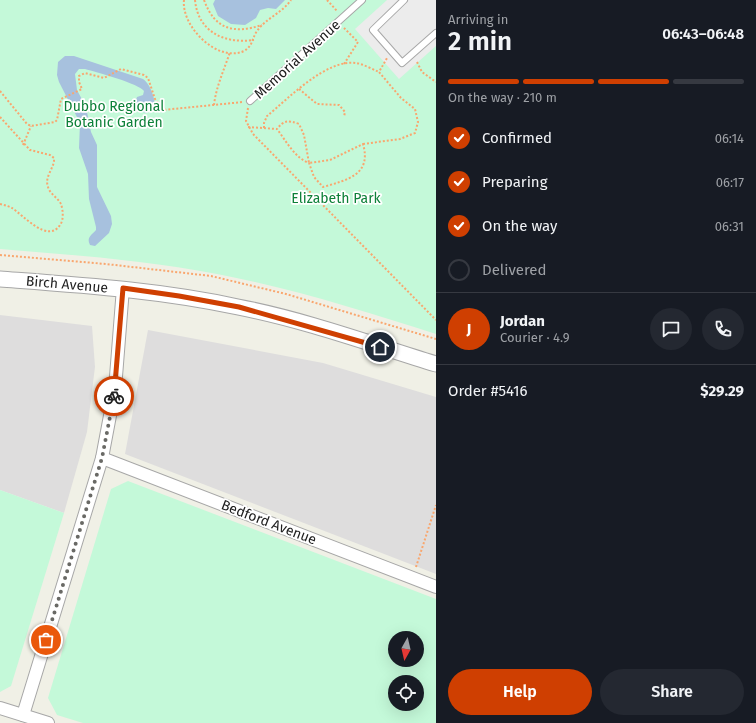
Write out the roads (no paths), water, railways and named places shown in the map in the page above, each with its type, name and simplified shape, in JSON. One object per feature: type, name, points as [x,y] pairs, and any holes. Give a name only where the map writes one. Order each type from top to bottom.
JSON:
[{"type":"street","name":"Birch Avenue","points":[[0,279],[123,288],[239,307],[309,325],[436,364]]},
{"type":"street","points":[[23,715],[102,458],[115,389],[123,288]]},
{"type":"street","name":"Bedford Avenue","points":[[102,458],[436,587]]},
{"type":"street","points":[[0,708],[48,723]]},
{"type":"lane","name":"Memorial Avenue","points":[[250,101],[362,0]]},
{"type":"lane","points":[[404,0],[373,30],[402,63],[436,33]]},
{"type":"water","points":[[215,0],[285,0],[276,9],[268,8],[260,10],[256,18],[245,25],[231,24],[218,16],[213,4]]},
{"type":"water","points":[[65,56],[74,56],[143,79],[148,84],[155,102],[154,109],[146,113],[137,110],[135,103],[137,97],[143,95],[144,91],[141,88],[117,78],[85,69],[79,69],[75,74],[77,90],[86,107],[91,132],[97,145],[97,187],[111,216],[112,224],[109,233],[95,246],[90,245],[89,242],[89,238],[96,230],[96,227],[89,199],[88,174],[79,148],[80,123],[59,82],[57,75],[58,62]]},
{"type":"park label","name":"Dubbo Regional Botanic Garden","points":[[114,114]]},
{"type":"park label","name":"Elizabeth Park","points":[[336,198]]}]
